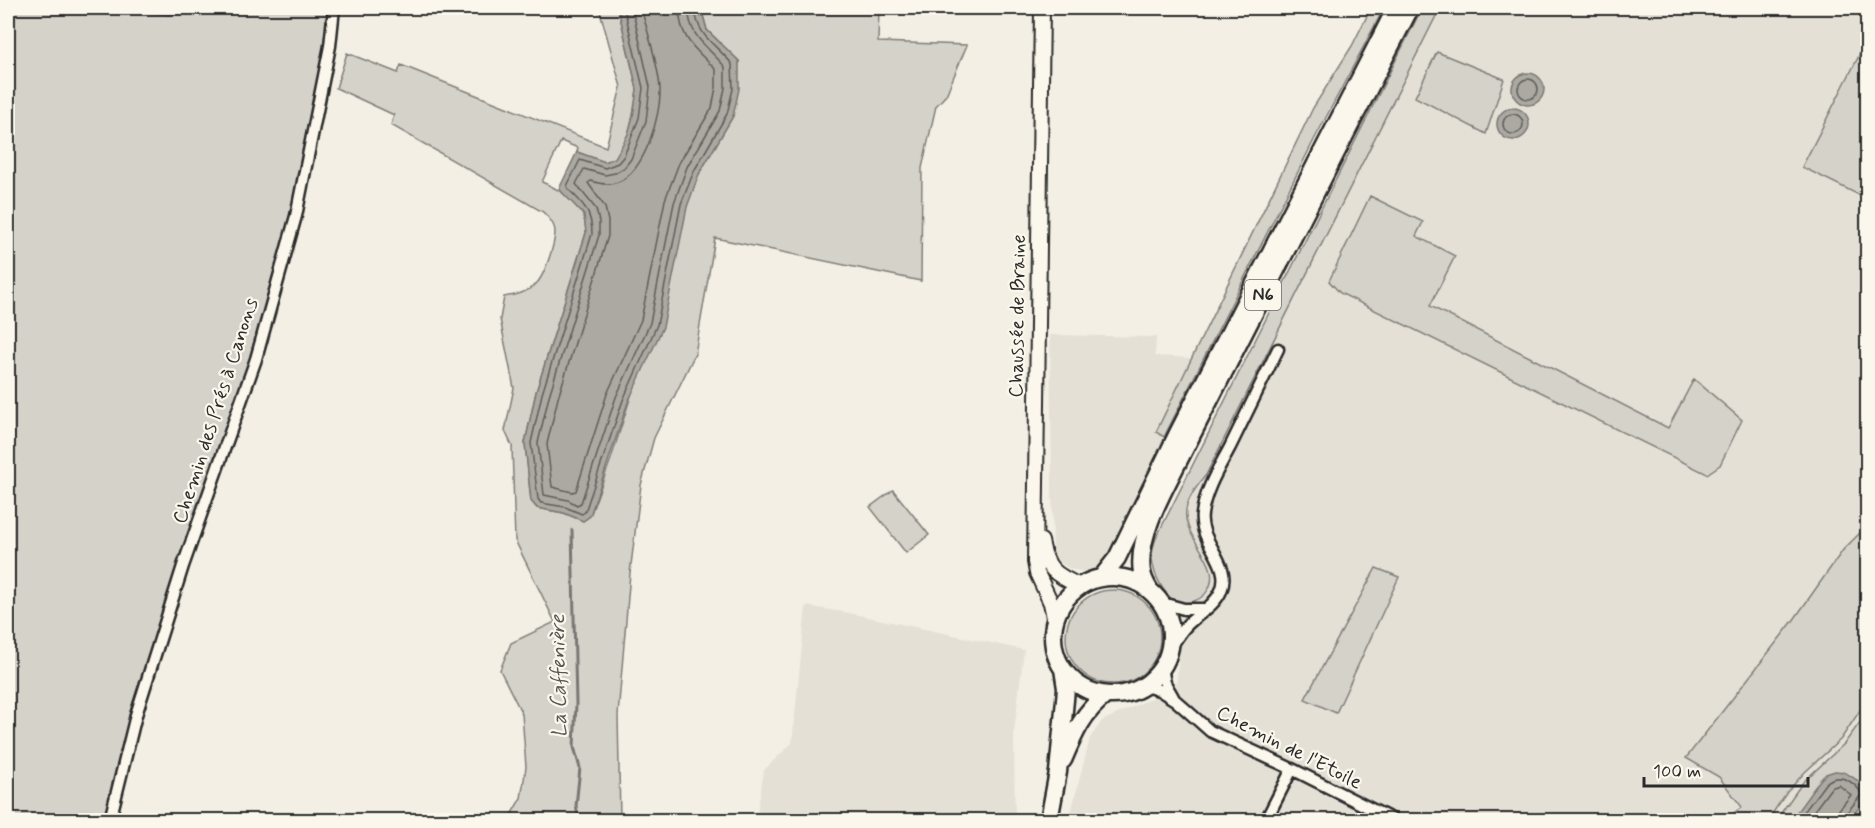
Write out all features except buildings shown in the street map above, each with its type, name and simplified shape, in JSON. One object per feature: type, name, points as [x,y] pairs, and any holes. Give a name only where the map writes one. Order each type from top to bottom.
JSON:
[{"type":"main road","name":"N6","points":[[1102,577],[1117,558],[1178,433],[1396,8]]},
{"type":"main road","name":"N6","points":[[1149,589],[1142,571],[1143,548],[1152,517],[1410,8]]},
{"type":"main road","points":[[1102,577],[1122,577],[1149,589],[1162,603],[1170,625],[1170,648],[1162,668],[1144,686],[1126,693],[1106,695],[1086,689],[1063,669],[1053,644],[1055,622],[1064,600],[1080,586],[1102,577]]},
{"type":"main road","points":[[1049,820],[1058,772],[1066,688],[1063,669]]},
{"type":"main road","points":[[1058,772],[1080,721],[1106,695]]},
{"type":"street","name":"Chemin des Prés à Canons","points":[[110,820],[136,715],[183,566],[256,359],[293,227],[330,46],[334,8]]},
{"type":"street","name":"Chaussée de Braine","points":[[1042,8],[1035,562],[1037,573],[1051,603],[1055,622]]},
{"type":"street","name":"Chaussée de Braine","points":[[1050,8],[1041,540],[1048,567],[1080,586]]},
{"type":"street","points":[[1170,648],[1188,624],[1219,595],[1224,581],[1222,569],[1205,538],[1202,515],[1206,499],[1278,348]]},
{"type":"street","points":[[1162,603],[1184,609],[1206,609]]},
{"type":"street","name":"Chemin de l'Etoile","points":[[1162,668],[1165,682],[1175,700]]},
{"type":"street","name":"Chemin de l'Etoile","points":[[1144,686],[1159,690],[1175,700],[1210,731],[1393,820]]},
{"type":"street","points":[[1266,820],[1292,769]]},
{"type":"shaded area","points":[[8,8],[122,8],[169,15],[200,8],[334,8],[292,215],[249,365],[105,820],[8,820]]},
{"type":"shaded area","points":[[599,8],[618,8],[637,89],[635,107],[628,134],[615,158],[605,162],[577,152],[578,148],[561,141],[542,182],[559,190],[573,201],[582,215],[586,233],[536,392],[525,443],[531,501],[537,508],[564,513],[583,521],[590,516],[611,459],[676,253],[686,207],[699,174],[733,116],[739,61],[707,30],[701,8],[879,8],[878,42],[967,45],[946,95],[936,106],[922,168],[921,281],[715,238],[695,354],[654,438],[641,485],[630,573],[618,715],[620,820],[508,820],[521,798],[526,767],[522,714],[500,670],[511,643],[555,622],[515,540],[512,446],[505,431],[514,388],[500,319],[504,297],[524,292],[538,281],[551,252],[555,229],[543,212],[391,125],[394,115],[336,88],[347,53],[398,73],[401,65],[606,147],[621,87]]},
{"type":"shaded area","points":[[1371,8],[1384,8],[1314,140],[1164,437],[1156,432],[1313,108],[1352,46]]},
{"type":"shaded area","points":[[1422,8],[1440,8],[1206,475],[1189,500],[1186,521],[1207,560],[1211,570],[1211,580],[1208,590],[1201,598],[1189,603],[1178,602],[1166,593],[1155,572],[1152,555],[1157,536]]},
{"type":"shaded area","points":[[1440,8],[1867,8],[1867,820],[1069,820],[1090,738],[1102,721],[1176,687],[1180,644],[1169,596],[1181,603],[1213,578],[1211,567],[1190,535],[1186,510],[1194,490],[1206,475]]},
{"type":"shaded area","points":[[1867,40],[1867,177],[1859,195],[1802,167]]},
{"type":"shaded area","points":[[1437,52],[1504,79],[1486,134],[1415,97]]},
{"type":"shaded area","points":[[1370,196],[1423,222],[1416,236],[1455,256],[1430,306],[1668,428],[1694,379],[1742,420],[1720,465],[1707,474],[1340,293],[1329,281]]},
{"type":"shaded area","points":[[1050,335],[1156,337],[1155,356],[1191,358],[1156,432],[1164,437],[1106,562],[1089,573],[1070,569],[1053,558]]},
{"type":"shaded area","points":[[893,490],[929,535],[906,553],[870,507]]},
{"type":"shaded area","points":[[1867,526],[1867,700],[1841,739],[1805,772],[1787,792],[1768,820],[1724,820],[1742,807],[1719,777],[1686,758],[1793,621],[1843,550]]},
{"type":"shaded area","points":[[1376,568],[1399,577],[1336,713],[1305,699]]},
{"type":"shaded area","points":[[1113,590],[1131,593],[1146,604],[1157,619],[1160,637],[1157,655],[1146,670],[1131,681],[1113,684],[1095,681],[1080,670],[1069,655],[1066,637],[1069,619],[1080,604],[1095,593]]},
{"type":"shaded area","points":[[806,606],[1024,650],[1014,732],[1015,820],[756,820],[764,770],[792,743]]},
{"type":"shaded area","points":[[1867,713],[1867,818],[1865,820],[1776,820],[1803,782],[1844,744]]},
{"type":"water","points":[[618,8],[701,8],[707,30],[739,61],[739,89],[733,116],[699,174],[687,207],[663,327],[628,402],[590,516],[583,521],[564,513],[537,508],[531,501],[525,443],[536,392],[586,233],[584,215],[559,189],[577,152],[605,162],[615,158],[628,134],[633,116],[637,89]]},
{"type":"water","points":[[1528,73],[1539,78],[1544,89],[1539,100],[1528,105],[1517,100],[1512,89],[1517,78]]},
{"type":"water","points":[[1513,108],[1525,112],[1529,124],[1525,136],[1513,140],[1501,136],[1497,124],[1501,112]]},
{"type":"water","points":[[1835,771],[1847,774],[1862,786],[1866,795],[1858,809],[1847,820],[1791,820],[1820,780],[1826,774]]},
{"type":"waterway","name":"La Caffenière","points":[[572,530],[576,704],[574,747],[580,768],[576,806],[579,820]]}]
